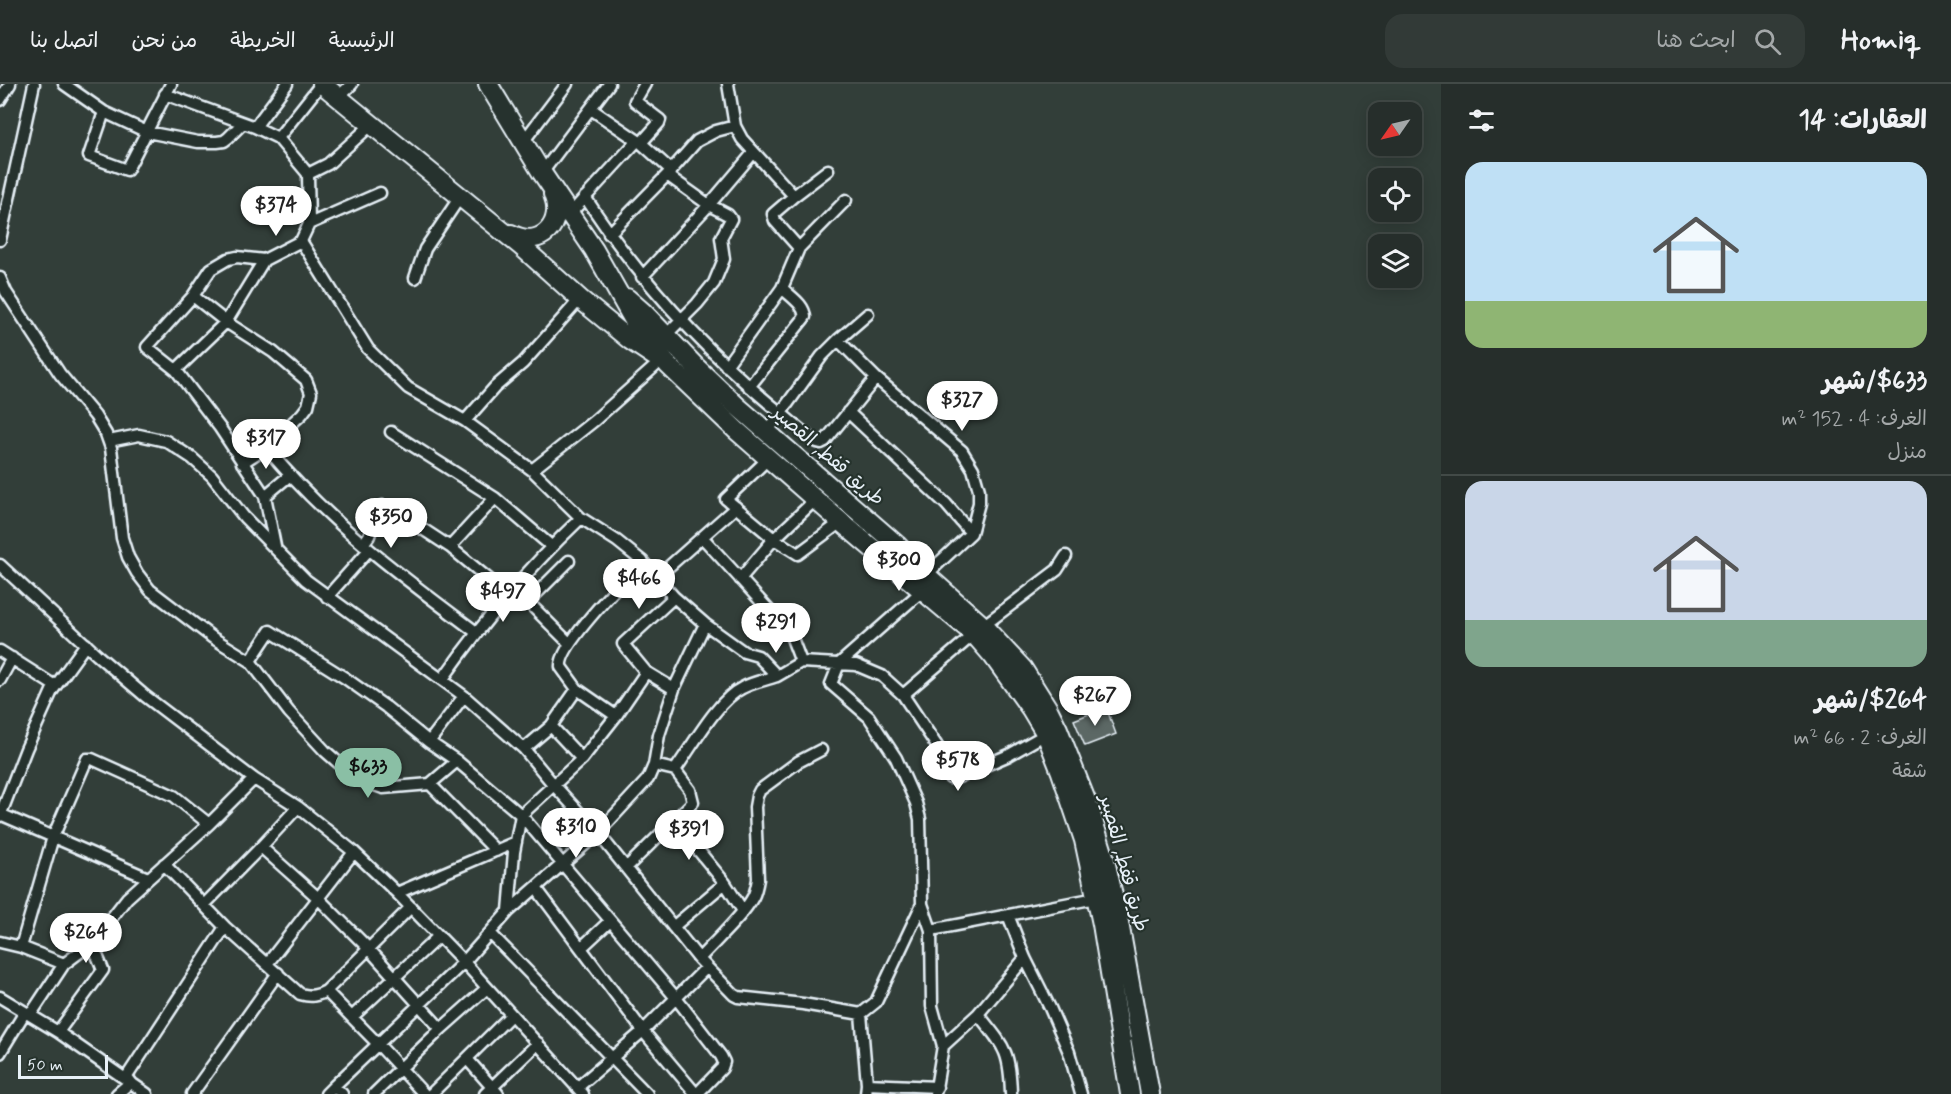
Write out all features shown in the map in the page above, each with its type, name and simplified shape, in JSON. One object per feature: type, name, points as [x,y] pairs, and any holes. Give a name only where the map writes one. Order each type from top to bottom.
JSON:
[{"type":"main road","name":"طريق قفط, القصير","points":[[321,84],[522,247],[630,340],[664,363],[841,522],[924,583],[1023,669],[1058,729],[1089,808],[1104,856],[1131,1094]]},
{"type":"main road","name":"طريق قفط, القصير","points":[[494,87],[522,142],[594,250],[637,326],[664,363]]},
{"type":"main road","points":[[496,226],[518,238],[532,239],[544,234],[554,224],[557,211],[555,199],[545,177]]},
{"type":"main road","name":"طريق قفط, القصير","points":[[618,292],[643,312],[665,336],[767,432],[897,545],[924,583]]},
{"type":"main road","name":"طريق قفط, القصير","points":[[978,630],[1046,734],[1061,772],[1084,840],[1096,898],[1116,956],[1150,1094]]},
{"type":"street","points":[[0,100],[10,84]]},
{"type":"street","points":[[0,240],[34,84]]},
{"type":"street","points":[[64,84],[104,112],[147,132],[198,142],[224,141],[243,123]]},
{"type":"street","points":[[255,127],[287,84]]},
{"type":"street","points":[[278,138],[321,84]]},
{"type":"street","points":[[338,97],[352,84]]},
{"type":"street","points":[[522,142],[567,84]]},
{"type":"street","points":[[545,177],[609,84]]},
{"type":"street","points":[[569,215],[659,123],[660,120],[635,101],[645,84]]},
{"type":"street","points":[[728,84],[735,126],[742,139],[794,196]]},
{"type":"street","points":[[104,112],[89,156],[127,170],[168,89],[278,138],[308,174],[309,224],[301,241],[264,260],[226,322],[177,370]]},
{"type":"street","points":[[591,109],[639,142],[669,172],[709,205],[731,219],[721,238],[724,259],[714,283],[665,336]]},
{"type":"street","points":[[308,174],[328,164],[371,125]]},
{"type":"street","points":[[609,234],[697,141],[716,131],[735,126]]},
{"type":"street","points":[[642,277],[709,205],[754,152]]},
{"type":"street","points":[[799,248],[775,221],[772,214],[828,170]]},
{"type":"street","points":[[309,224],[380,193]]},
{"type":"street","points":[[415,278],[425,249],[460,196]]},
{"type":"street","points":[[585,197],[609,234],[642,277],[681,320],[749,387],[813,439],[821,443],[876,378]]},
{"type":"street","points":[[726,366],[782,288],[799,248],[846,200]]},
{"type":"street","points":[[301,241],[368,349],[408,388],[465,420],[532,470],[581,518],[618,541],[642,561],[674,597],[705,624],[744,652],[758,656],[777,676]]},
{"type":"street","points":[[264,260],[237,256],[212,270],[193,296],[147,347],[177,370],[220,428],[265,496],[275,546]]},
{"type":"street","points":[[0,278],[6,292],[60,374],[95,416],[109,441],[122,538],[128,557],[150,590],[213,638],[250,661],[289,712],[325,751],[357,779],[383,788],[430,784],[457,761]]},
{"type":"street","points":[[749,387],[805,317],[801,304],[782,288]]},
{"type":"street","points":[[193,296],[226,322],[273,351],[306,380],[311,393],[308,406],[302,414],[266,447],[242,463]]},
{"type":"street","points":[[465,420],[495,387],[523,363],[580,299]]},
{"type":"street","points":[[767,432],[822,356],[868,314]]},
{"type":"street","points":[[838,339],[876,378],[962,451],[973,469],[979,490],[979,503],[971,533],[924,583],[839,664],[831,686],[869,717],[896,758],[916,803],[920,819],[922,904],[931,930],[932,1006],[943,1046],[936,1090],[867,1089],[861,1014]]},
{"type":"street","points":[[532,470],[664,363]]},
{"type":"street","points":[[848,412],[946,504],[971,533]]},
{"type":"street","points":[[391,432],[495,498],[552,546]]},
{"type":"street","points":[[109,441],[139,435],[166,441],[192,458],[212,476],[244,517],[306,580],[464,696],[524,749],[598,833],[703,963],[738,997],[803,1004],[861,1014],[876,1002],[922,904]]},
{"type":"street","points":[[266,447],[289,476],[366,547],[476,632]]},
{"type":"street","points":[[769,458],[726,499],[774,539],[798,554],[841,522]]},
{"type":"street","points":[[265,496],[289,476]]},
{"type":"street","points":[[450,547],[495,498]]},
{"type":"street","points":[[740,579],[774,539],[816,499]]},
{"type":"street","points":[[327,597],[366,547],[378,509],[383,506],[406,517],[511,591],[529,601],[569,643]]},
{"type":"street","points":[[657,577],[736,507]]},
{"type":"street","points":[[441,680],[476,632],[511,591],[581,518]]},
{"type":"street","points":[[703,538],[790,633],[801,662]]},
{"type":"street","points":[[903,694],[978,630],[1057,570],[1066,556]]},
{"type":"street","points":[[529,601],[569,561]]},
{"type":"street","points":[[616,716],[578,689],[560,663],[569,643],[642,561]]},
{"type":"street","points":[[0,565],[145,696],[254,779],[298,807],[354,852],[464,962],[581,1091],[612,1057],[643,1031],[676,998],[753,898],[758,879],[755,807],[757,796],[760,790],[798,762],[820,750]]},
{"type":"street","points":[[674,597],[623,644],[646,672],[674,689]]},
{"type":"street","points":[[334,1091],[378,1044],[464,962],[508,911],[598,833],[640,790],[654,765],[659,735],[674,689],[705,624]]},
{"type":"street","points":[[250,661],[270,631],[378,701],[429,742],[457,761],[521,815],[676,998],[721,1056],[724,1062],[723,1068],[697,1094],[643,1031],[536,888]]},
{"type":"street","points":[[86,644],[56,686],[26,749],[0,815],[148,878]]},
{"type":"street","points":[[0,651],[56,686]]},
{"type":"street","points":[[0,680],[12,658]]},
{"type":"street","points":[[675,770],[729,697],[742,688],[777,676],[801,662],[856,665],[882,676],[903,694],[937,746],[950,778],[956,778],[1009,755],[1046,734]]},
{"type":"street","points":[[508,911],[521,815],[582,759],[616,716],[646,672]]},
{"type":"street","points":[[524,749],[551,726],[578,689]]},
{"type":"street","points":[[429,742],[464,696]]},
{"type":"street","points":[[551,726],[582,759]]},
{"type":"street","points":[[21,947],[53,837],[87,759],[92,759],[174,796],[209,824]]},
{"type":"street","points":[[626,868],[693,802],[690,790],[675,770],[654,765]]},
{"type":"street","points":[[0,1053],[64,964],[92,943],[127,898],[209,824],[254,779]]},
{"type":"street","points":[[430,784],[496,851]]},
{"type":"street","points":[[204,905],[298,807]]},
{"type":"street","points":[[675,822],[725,883],[742,911]]},
{"type":"street","points":[[397,893],[516,842]]},
{"type":"street","points":[[261,847],[317,897],[368,948],[441,1029]]},
{"type":"street","points":[[267,964],[354,852]]},
{"type":"street","points":[[164,864],[225,927],[300,994],[309,996],[318,996],[326,991],[411,908]]},
{"type":"street","points":[[673,927],[725,883]]},
{"type":"street","points":[[931,930],[1096,898]]},
{"type":"street","points":[[1008,915],[1025,958],[1069,1052],[1081,1094]]},
{"type":"street","points":[[580,948],[610,921]]},
{"type":"street","points":[[117,1094],[225,927]]},
{"type":"street","points":[[490,933],[647,1094]]},
{"type":"street","points":[[352,1017],[439,936]]},
{"type":"street","points":[[0,942],[21,947],[64,964]]},
{"type":"street","points":[[58,1032],[103,970],[92,943]]},
{"type":"street","points":[[943,1046],[978,1014],[1025,958]]},
{"type":"street","points":[[192,1094],[278,973]]},
{"type":"street","points":[[374,1094],[487,988]]},
{"type":"street","points":[[326,991],[424,1094]]},
{"type":"street","points":[[0,997],[58,1032],[147,1094]]},
{"type":"street","points":[[978,1014],[1003,1045],[1008,1055],[1011,1094]]},
{"type":"street","points":[[431,1094],[511,1015]]},
{"type":"street","points":[[468,1059],[492,1092],[538,1043]]},
{"type":"building","points":[[1106,707],[1116,734],[1085,746],[1074,720]]}]
